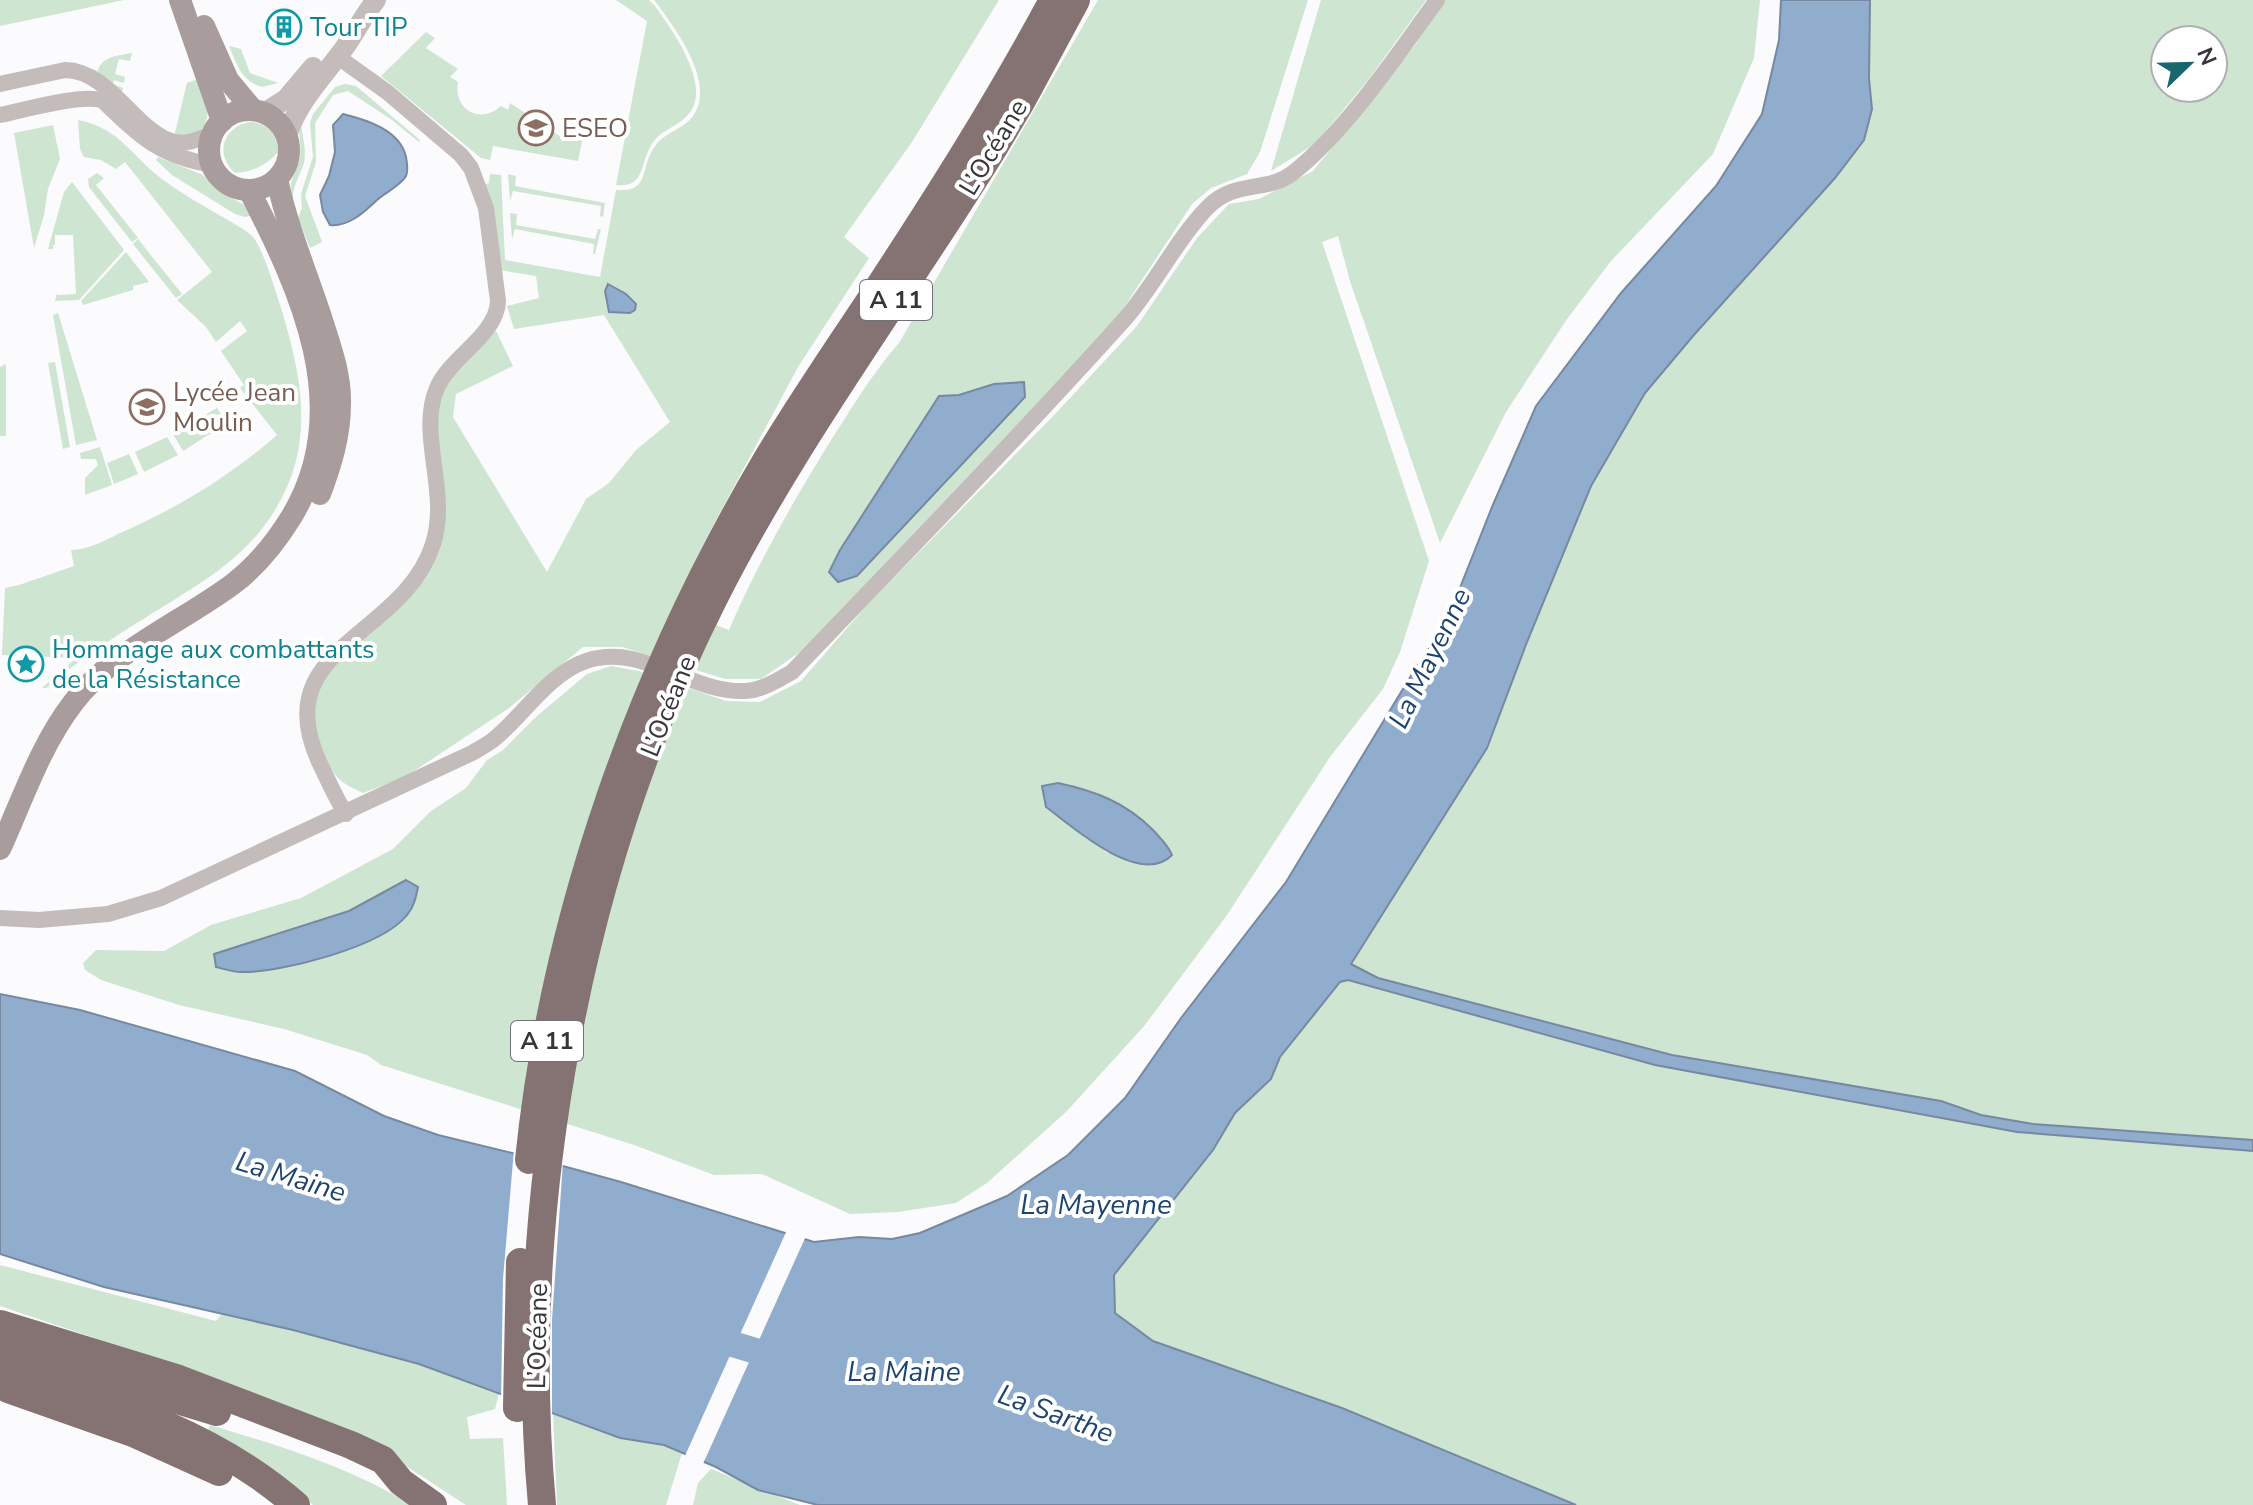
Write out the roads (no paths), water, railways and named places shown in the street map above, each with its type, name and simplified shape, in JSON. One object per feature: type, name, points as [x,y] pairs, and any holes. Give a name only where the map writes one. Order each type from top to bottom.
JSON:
[{"type":"highway","name":"L’Océane","points":[[542,1505],[536,1370],[539,1258],[550,1144],[569,1029],[590,940],[630,804],[730,525],[767,460],[960,161],[1053,0]]},
{"type":"highway","name":"L’Océane","points":[[522,1505],[516,1366],[517,1308],[529,1151],[545,1050],[569,936],[609,802],[658,673],[1014,114],[1076,0]]},
{"type":"highway","points":[[0,1324],[179,1379],[290,1419],[383,1460],[401,1482]]},
{"type":"highway","points":[[0,1346],[300,1440],[401,1482],[433,1505]]},
{"type":"highway","points":[[0,1367],[100,1398],[189,1435],[260,1475],[296,1505]]},
{"type":"highway","points":[[0,1387],[90,1416],[171,1448],[215,1469],[269,1505]]},
{"type":"main road","points":[[180,0],[217,128]]},
{"type":"main road","points":[[193,0],[228,80],[259,111],[278,121],[287,135],[289,159],[277,179],[263,188],[249,190],[227,183],[212,165],[209,149],[217,128],[238,111],[259,111]]},
{"type":"main road","points":[[59,726],[93,695],[253,585],[279,559],[317,501],[332,460],[339,428],[337,373],[330,344],[289,229],[277,179]]},
{"type":"main road","points":[[0,849],[47,745],[73,703],[124,656],[234,583],[267,553],[306,493],[318,452],[322,415],[314,346],[302,309],[249,190]]},
{"type":"street","points":[[287,135],[293,117],[307,95],[338,57],[362,16],[376,0]]},
{"type":"street","points":[[0,918],[39,920],[108,914],[161,898],[423,778],[482,747],[554,681],[584,661],[618,655],[715,688],[748,691],[771,684],[792,672],[1129,314],[1210,205],[1234,190],[1276,182],[1293,173],[1335,132],[1437,0]]},
{"type":"street","points":[[259,111],[286,99],[350,22],[362,16]]},
{"type":"street","points":[[338,57],[412,113],[461,155],[471,168],[486,208],[498,301],[491,324],[443,375],[434,395],[430,419],[439,510],[434,542],[422,569],[394,604],[325,663],[309,694],[306,717],[309,738],[346,814]]},
{"type":"street","points":[[0,84],[76,70],[92,78],[163,139],[179,144],[217,128]]},
{"type":"street","points":[[0,115],[97,98],[156,148],[183,160],[212,165]]},
{"type":"water","points":[[1781,0],[1870,0],[1869,79],[1872,109],[1864,140],[1835,178],[1645,393],[1591,486],[1487,748],[1351,964],[1378,978],[1672,1055],[1941,1101],[1981,1115],[2033,1124],[2253,1140],[2253,1151],[2017,1132],[1655,1065],[1348,980],[1340,982],[1280,1057],[1271,1079],[1235,1113],[1213,1150],[1114,1275],[1115,1313],[1153,1341],[1342,1408],[1576,1505],[818,1505],[758,1490],[716,1467],[664,1445],[620,1438],[419,1364],[293,1330],[104,1287],[0,1254],[0,994],[80,1010],[295,1071],[384,1116],[438,1135],[621,1182],[814,1242],[859,1237],[892,1239],[920,1233],[1007,1196],[1068,1155],[1125,1098],[1181,1018],[1286,882],[1446,623],[1536,406],[1621,293],[1716,186],[1762,114],[1779,40]],"holes":[[[735,1336],[757,1344],[754,1353],[731,1344]]]},
{"type":"water","points":[[343,114],[372,123],[390,133],[403,148],[407,172],[400,183],[356,218],[344,224],[330,225],[323,212],[320,195],[335,152],[333,125]]},
{"type":"water","points":[[608,284],[626,294],[636,304],[635,310],[630,313],[609,312],[605,291]]},
{"type":"water","points":[[1024,382],[1025,397],[857,576],[838,582],[829,572],[840,550],[939,396],[959,395],[994,384]]},
{"type":"water","points":[[1058,783],[1097,794],[1132,812],[1153,830],[1172,855],[1158,863],[1142,864],[1125,859],[1089,839],[1046,807],[1042,786]]},
{"type":"water","points":[[406,880],[418,887],[411,909],[394,927],[376,938],[329,956],[280,968],[241,972],[216,967],[214,954],[349,911]]},
{"type":"waterway","name":"La Maine","points":[[696,1333],[789,1361]]},
{"type":"place","name":"Tour TIP","points":[[284,27]]},
{"type":"place","name":"ESEO","points":[[536,128]]},
{"type":"place","name":"Lycée Jean Moulin","points":[[147,407]]},
{"type":"place","name":"Hommage aux combattants de la Résistance","points":[[26,664]]},
{"type":"water label","name":"La Mayenne","points":[[1429,658]]},
{"type":"water label","name":"La Mayenne","points":[[1096,1204]]},
{"type":"water label","name":"La Sarthe","points":[[1056,1413]]}]
